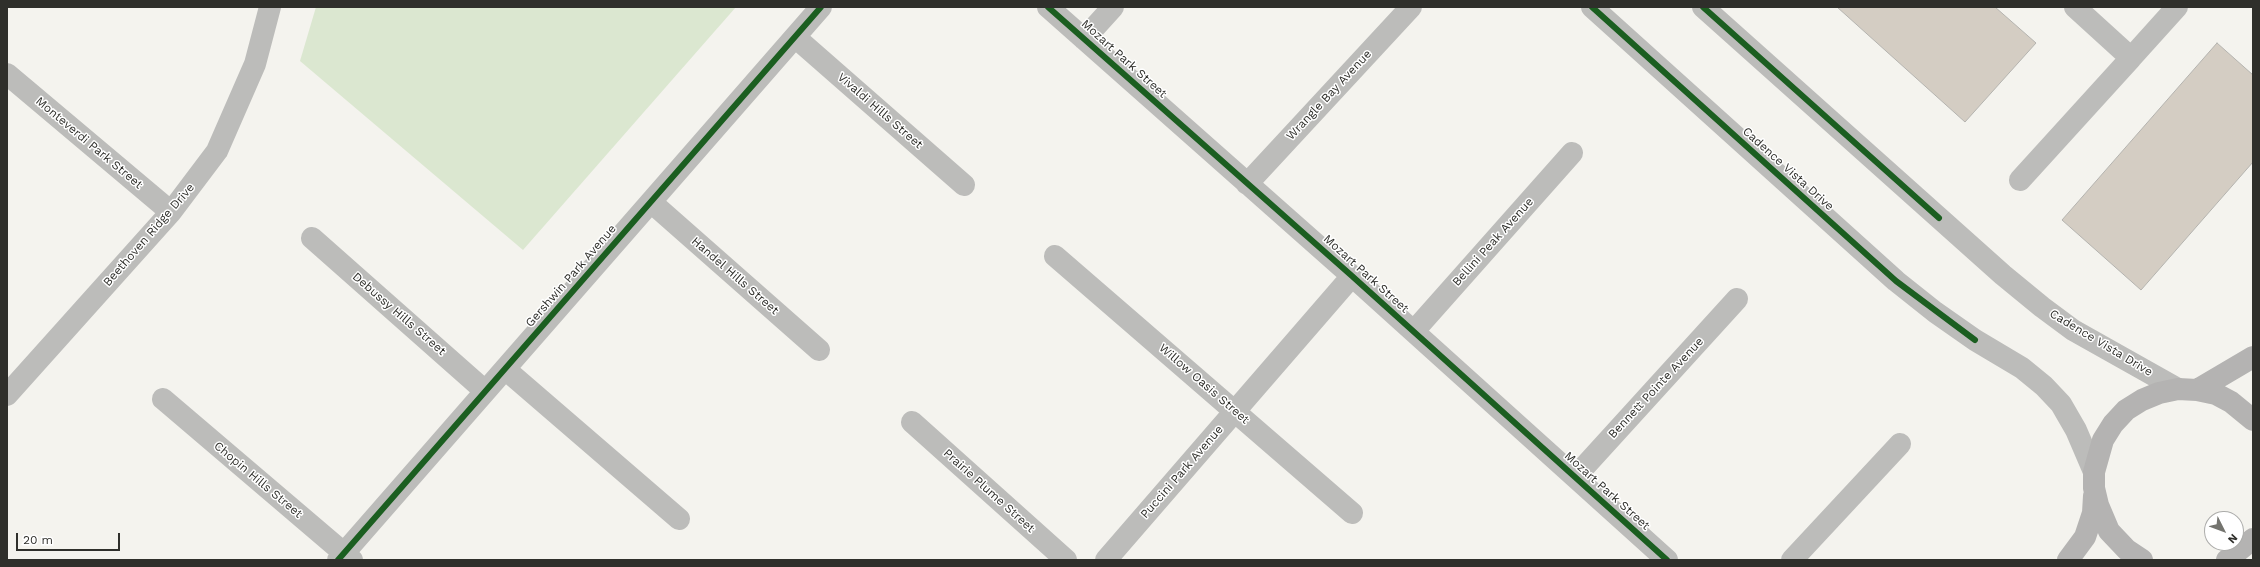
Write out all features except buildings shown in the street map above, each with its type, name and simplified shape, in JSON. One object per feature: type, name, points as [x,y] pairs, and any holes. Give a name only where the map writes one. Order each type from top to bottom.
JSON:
[{"type":"main road","points":[[2068,560],[2084,537],[2092,513],[2094,480],[2103,440],[2113,424],[2126,410],[2148,397],[2188,390],[2253,357]]},
{"type":"main road","points":[[2188,390],[2216,394],[2232,402],[2253,420]]},
{"type":"main road","points":[[2094,480],[2098,505],[2109,531],[2127,550],[2142,560]]},
{"type":"main road","points":[[2227,560],[2253,539]]},
{"type":"street","name":"Beethoven Ridge Drive","points":[[7,395],[171,212],[217,151],[255,64],[270,7]]},
{"type":"street","name":"Gershwin Park Avenue","points":[[345,558],[485,391],[821,7]]},
{"type":"street","name":"Mozart Park Street","points":[[1048,7],[1414,331],[1667,560]]},
{"type":"street","points":[[1084,39],[1113,7]]},
{"type":"street","name":"Wrangle Bay Avenue","points":[[1247,184],[1411,7]]},
{"type":"street","name":"Cadence Vista Drive","points":[[1592,7],[1896,281],[1935,312],[1975,340],[2022,368],[2044,386],[2061,404],[2076,430],[2094,480]]},
{"type":"street","name":"Cadence Vista Drive","points":[[1703,7],[2003,275],[2042,307],[2073,330],[2188,390]]},
{"type":"street","points":[[2075,7],[2130,58]]},
{"type":"street","points":[[2020,180],[2177,7]]},
{"type":"street","name":"Vivaldi Hills Street","points":[[795,36],[964,185]]},
{"type":"street","name":"Monteverdi Park Street","points":[[7,74],[171,212]]},
{"type":"street","name":"Bellini Peak Avenue","points":[[1414,331],[1572,153]]},
{"type":"street","name":"Handel Hills Street","points":[[650,202],[819,350]]},
{"type":"street","name":"Debussy Hills Street","points":[[312,238],[485,391]]},
{"type":"street","name":"Willow Oasis Street","points":[[1055,256],[1352,513]]},
{"type":"street","name":"Puccini Park Avenue","points":[[1106,560],[1352,276]]},
{"type":"street","name":"Bennett Pointe Avenue","points":[[1575,476],[1737,299]]},
{"type":"street","points":[[504,370],[679,519]]},
{"type":"street","name":"Chopin Hills Street","points":[[163,399],[345,558]]},
{"type":"street","name":"Prairie Plume Street","points":[[912,422],[1066,560]]},
{"type":"street","points":[[1792,560],[1900,444]]},
{"type":"green space","points":[[316,7],[736,7],[523,250],[300,61]]},
{"type":"cycle path","points":[[338,560],[821,7]]},
{"type":"cycle path","points":[[1048,7],[1352,276],[1667,560]]},
{"type":"cycle path","points":[[1592,7],[1896,281],[1975,340]]},
{"type":"cycle path","points":[[1703,7],[1939,218]]}]
